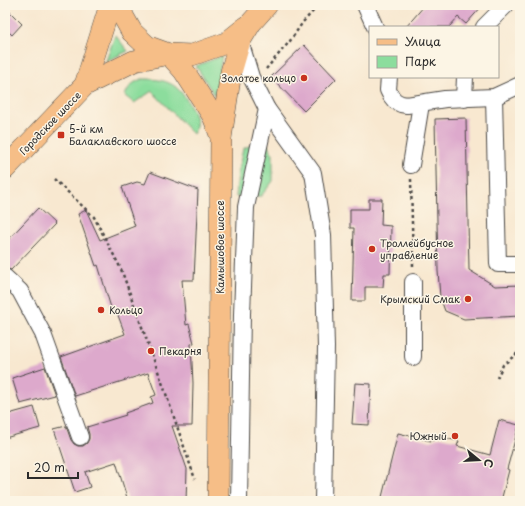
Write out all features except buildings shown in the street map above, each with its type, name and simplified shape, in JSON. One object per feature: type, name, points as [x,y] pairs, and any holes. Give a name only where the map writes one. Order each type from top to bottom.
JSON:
[{"type":"main road","points":[[85,85],[110,5]]},
{"type":"main road","points":[[121,5],[123,16],[132,32],[147,46],[169,54],[184,71],[213,116],[221,138]]},
{"type":"main road","name":"Камышовое шоссе","points":[[218,501],[221,138],[231,72],[240,41],[251,23],[267,5]]},
{"type":"main road","name":"Городское шоссе","points":[[5,169],[85,85],[134,61],[169,54],[192,55],[226,43],[251,23]]},
{"type":"lane","points":[[365,5],[375,26]]},
{"type":"lane","points":[[485,26],[506,5]]},
{"type":"lane","points":[[240,41],[252,76],[267,108],[313,173],[323,235],[326,347],[323,501]]},
{"type":"lane","points":[[389,78],[388,90],[391,96],[396,101],[407,106],[445,99],[494,98],[520,85]]},
{"type":"lane","points":[[464,99],[465,78]]},
{"type":"lane","points":[[494,98],[498,264],[520,264]]},
{"type":"lane","points":[[411,165],[421,104]]},
{"type":"lane","points":[[239,501],[242,314],[246,207],[267,108]]},
{"type":"lane","points":[[5,277],[20,291],[43,334],[80,437]]},
{"type":"lane","points":[[413,282],[413,357]]},
{"type":"path","points":[[262,73],[290,41],[303,22],[318,5]]},
{"type":"path","points":[[411,165],[413,282]]},
{"type":"path","points":[[54,179],[94,217],[121,269],[195,479]]},
{"type":"path","points":[[497,378],[503,365],[520,351]]},
{"type":"green space","points":[[115,35],[128,51],[106,61]]},
{"type":"green space","points":[[222,56],[215,96],[196,66]]},
{"type":"green space","points":[[142,79],[161,80],[173,85],[180,91],[191,107],[195,117],[196,125],[193,134],[152,91],[134,103],[125,96],[131,85]]},
{"type":"green space","points":[[257,142],[267,144],[273,154],[273,181],[261,196],[236,197],[238,172],[243,149]]},
{"type":"place","name":"Золотое кольцо","points":[[304,78]]},
{"type":"place","name":"5-й км Балаклавского шоссе","points":[[61,135]]},
{"type":"place","name":"Троллейбусное управление","points":[[372,249]]},
{"type":"place","name":"Крымский Смак","points":[[468,299]]},
{"type":"place","name":"Кольцо","points":[[101,310]]},
{"type":"place","name":"Пекарня","points":[[151,351]]},
{"type":"place","name":"Южный","points":[[455,436]]}]
